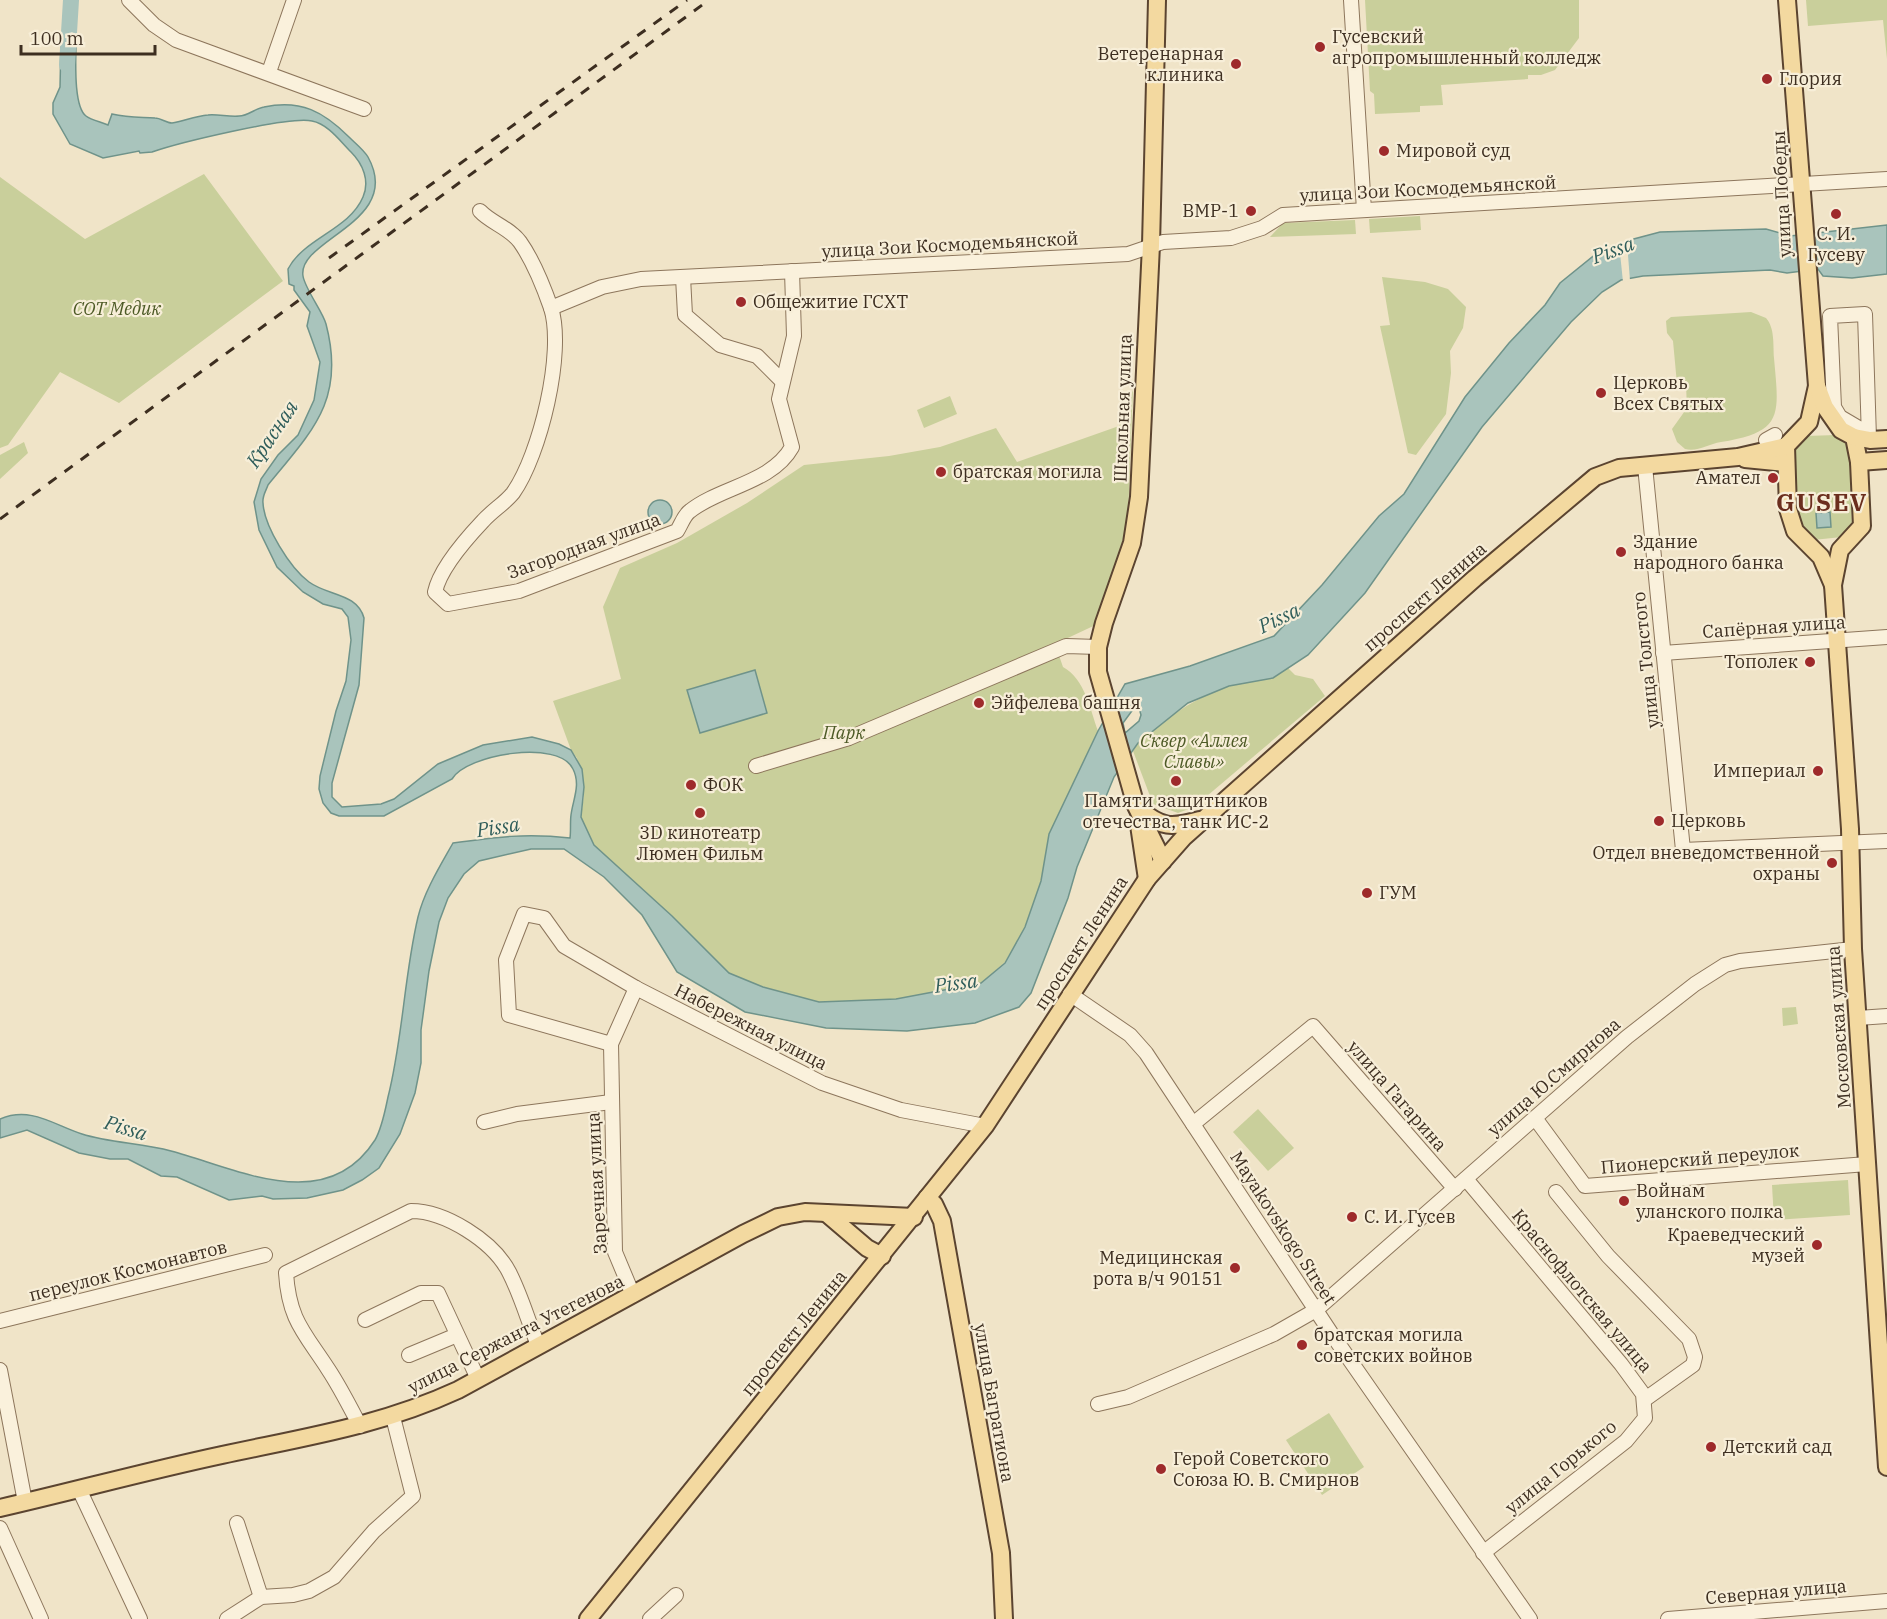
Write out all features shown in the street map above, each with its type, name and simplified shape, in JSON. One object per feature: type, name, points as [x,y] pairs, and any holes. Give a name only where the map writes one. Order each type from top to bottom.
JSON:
[{"type":"main road","name":"Школьная улица","points":[[1147,879],[1136,806],[1098,672],[1098,647],[1132,543],[1139,497],[1151,245],[1157,0]]},
{"type":"main road","name":"улица Победы","points":[[1787,0],[1803,185],[1803,231],[1817,386]]},
{"type":"main road","points":[[1801,433],[1809,422],[1817,386]]},
{"type":"main road","points":[[1817,386],[1825,407],[1848,433],[1860,462],[1887,460]]},
{"type":"main road","points":[[1778,446],[1801,433],[1823,428],[1848,433],[1861,440],[1887,439]]},
{"type":"main road","name":"проспект Ленина","points":[[588,1619],[985,1126],[1147,879],[1184,837],[1583,485],[1607,471],[1645,466],[1738,458],[1771,464],[1778,446]]},
{"type":"main road","name":"Московская улица","points":[[1778,446],[1791,519],[1800,539],[1821,557],[1833,585]]},
{"type":"main road","name":"Московская улица","points":[[1860,462],[1862,526],[1838,554],[1833,585],[1850,843],[1853,949],[1887,1467]]},
{"type":"main road","points":[[1810,547],[1833,546],[1848,542]]},
{"type":"main road","name":"Школьная улица","points":[[1136,806],[1163,861]]},
{"type":"main road","points":[[1136,806],[1154,821],[1165,825],[1180,826],[1207,818]]},
{"type":"main road","name":"улица Багратиона","points":[[927,1198],[934,1204],[942,1221],[1001,1553],[1004,1619]]},
{"type":"main road","name":"улица Сержанта Утегенова","points":[[0,1508],[222,1455],[360,1426],[420,1408],[778,1217],[805,1212],[914,1217]]},
{"type":"main road","points":[[826,1213],[867,1248],[882,1256]]},
{"type":"street","points":[[129,0],[154,25],[176,40],[218,57],[269,72],[364,109]]},
{"type":"street","points":[[269,72],[294,0]]},
{"type":"street","points":[[1351,0],[1364,210]]},
{"type":"street","name":"улица Зои Космодемьянской","points":[[551,308],[602,287],[641,279],[1128,254],[1163,242],[1231,238],[1262,228],[1283,215],[1887,179]]},
{"type":"street","points":[[480,211],[518,239],[531,262],[551,308]]},
{"type":"street","points":[[683,277],[685,315],[720,345],[757,356],[781,380],[794,336],[792,271]]},
{"type":"street","name":"Загородная улица","points":[[551,308],[554,352],[548,398],[533,456],[512,493],[482,521],[441,572],[435,592],[442,601],[448,604],[519,591],[677,531],[689,512],[752,479],[786,457],[792,447],[779,399],[781,380]]},
{"type":"street","points":[[1865,314],[1869,438],[1857,427],[1840,417],[1834,407],[1830,316],[1865,314]]},
{"type":"street","name":"улица Толстого","points":[[1645,466],[1683,850],[1850,843]]},
{"type":"street","name":"Сапёрная улица","points":[[1663,653],[1887,637]]},
{"type":"street","points":[[756,766],[849,738],[1066,645],[1098,647]]},
{"type":"street","points":[[1850,843],[1887,841]]},
{"type":"street","name":"Набережная улица","points":[[611,1044],[509,1015],[506,960],[524,914],[544,918],[564,946],[636,988],[822,1083],[901,1110],[985,1126]]},
{"type":"street","name":"улица Ю.Смирнова","points":[[1098,1404],[1128,1397],[1274,1334],[1316,1310],[1643,1024],[1695,984],[1725,965],[1740,961],[1853,949]]},
{"type":"street","name":"Заречная улица","points":[[633,1295],[615,1252],[611,1044],[636,988]]},
{"type":"street","name":"Mayakovskogo Street","points":[[1070,994],[1130,1035],[1146,1053],[1316,1310],[1530,1619]]},
{"type":"street","points":[[1858,1018],[1887,1016]]},
{"type":"street","name":"улица Гагарина","points":[[1193,1124],[1313,1026],[1460,1184]]},
{"type":"street","name":"Заречная улица","points":[[484,1122],[517,1114],[611,1102]]},
{"type":"street","name":"Пионерский переулок","points":[[1535,1118],[1585,1186],[1868,1164]]},
{"type":"street","name":"Краснофлотская улица","points":[[1460,1184],[1621,1364],[1643,1394],[1644,1400],[1693,1365],[1694,1350],[1689,1339],[1608,1256],[1556,1192]]},
{"type":"street","points":[[360,1426],[327,1367],[296,1323],[288,1294],[286,1273],[411,1211],[428,1211],[446,1217],[460,1225],[501,1259],[509,1273],[538,1345]]},
{"type":"street","name":"переулок Космонавтов","points":[[0,1321],[265,1256]]},
{"type":"street","points":[[365,1320],[421,1293],[438,1293],[478,1379]]},
{"type":"street","points":[[409,1355],[457,1335]]},
{"type":"street","points":[[0,1370],[25,1502]]},
{"type":"street","name":"улица Горького","points":[[1484,1553],[1626,1441],[1645,1418],[1644,1400]]},
{"type":"street","points":[[227,1619],[261,1597],[309,1591],[334,1577],[374,1531],[413,1496],[393,1417]]},
{"type":"street","points":[[79,1489],[140,1619]]},
{"type":"street","points":[[237,1523],[261,1597]]},
{"type":"street","points":[[0,1528],[41,1619]]},
{"type":"street","points":[[650,1619],[676,1595]]},
{"type":"street","name":"Северная улица","points":[[1668,1619],[1887,1601]]},
{"type":"green space","points":[[1365,0],[1579,0],[1579,38],[1555,70],[1541,75],[1528,75],[1528,79],[1441,85],[1443,105],[1420,106],[1420,112],[1375,114],[1374,94],[1370,91]]},
{"type":"green space","points":[[1806,0],[1887,0],[1887,59],[1883,20],[1808,26]]},
{"type":"green space","name":"СОТ Медик","points":[[204,174],[283,281],[119,403],[60,372],[8,445],[0,448],[0,177],[85,239]]},
{"type":"green space","points":[[1420,216],[1421,230],[1370,233],[1369,219]]},
{"type":"green space","points":[[1355,220],[1356,234],[1270,237],[1283,223]]},
{"type":"green space","points":[[1382,277],[1425,282],[1448,289],[1466,307],[1463,328],[1450,351],[1451,373],[1446,414],[1416,455],[1408,453],[1380,326],[1390,325]]},
{"type":"green space","points":[[1751,312],[1766,318],[1772,332],[1777,394],[1773,418],[1757,433],[1699,449],[1685,449],[1677,442],[1672,429],[1687,408],[1686,385],[1681,380],[1677,384],[1673,341],[1667,333],[1666,321],[1671,317]]},
{"type":"green space","name":"Парк","points":[[1133,390],[1128,517],[1104,621],[1055,644],[1063,667],[1077,679],[1082,687],[1098,731],[1049,834],[1041,881],[1025,927],[1005,962],[981,983],[896,999],[819,1002],[763,987],[729,973],[672,916],[594,845],[581,817],[584,795],[577,758],[571,750],[553,701],[621,679],[603,607],[620,568],[677,543],[747,503],[804,465],[889,456],[940,447],[996,428],[1017,462],[1119,426]]},
{"type":"green space","points":[[950,396],[957,414],[924,428],[917,410]]},
{"type":"green space","points":[[1836,435],[1844,440],[1849,448],[1852,523],[1842,537],[1813,540],[1796,531],[1792,444],[1806,436]]},
{"type":"green space","points":[[24,442],[28,453],[0,479],[0,455]]},
{"type":"green space","name":"Сквер «Аллея Славы»","points":[[1287,667],[1295,675],[1313,679],[1325,696],[1194,807],[1178,813],[1153,804],[1133,751],[1138,743],[1170,717],[1204,696],[1230,686],[1266,678]]},
{"type":"green space","points":[[1796,1007],[1798,1024],[1783,1026],[1782,1008]]},
{"type":"green space","points":[[1258,1109],[1294,1148],[1268,1171],[1233,1132]]},
{"type":"green space","points":[[1848,1180],[1850,1215],[1774,1220],[1772,1185]]},
{"type":"green space","points":[[1329,1413],[1364,1467],[1322,1495],[1286,1440]]},
{"type":"water","name":"Pissa","points":[[61,42],[76,42],[76,81],[79,102],[82,111],[93,120],[108,125],[112,114],[157,118],[172,123],[208,115],[242,116],[261,108],[277,105],[301,106],[321,114],[340,128],[368,157],[375,179],[372,198],[362,213],[316,251],[306,263],[303,276],[326,324],[332,374],[328,394],[311,430],[268,485],[263,500],[264,512],[273,534],[294,567],[317,587],[349,599],[360,610],[364,618],[359,685],[332,783],[332,797],[342,807],[381,804],[394,799],[438,764],[483,745],[532,737],[559,744],[571,750],[582,769],[584,787],[581,817],[594,845],[672,916],[729,973],[763,987],[819,1002],[896,999],[981,983],[1005,963],[1025,927],[1041,881],[1049,834],[1098,731],[1125,684],[1190,666],[1274,636],[1322,585],[1379,516],[1404,494],[1465,397],[1509,343],[1545,305],[1560,283],[1597,253],[1615,245],[1625,246],[1630,240],[1660,232],[1766,229],[1790,236],[1887,225],[1887,274],[1852,278],[1823,276],[1818,269],[1787,273],[1770,270],[1643,276],[1621,280],[1602,292],[1571,322],[1482,427],[1365,593],[1308,655],[1273,678],[1229,686],[1188,703],[1138,743],[1114,777],[1077,867],[1068,898],[1031,993],[1019,1007],[975,1023],[907,1031],[826,1028],[745,1012],[677,972],[642,915],[604,877],[564,849],[531,849],[479,861],[464,874],[448,898],[439,922],[429,971],[421,1030],[421,1063],[415,1093],[400,1134],[379,1168],[343,1190],[307,1198],[273,1199],[262,1196],[229,1200],[177,1177],[161,1176],[128,1159],[110,1159],[79,1153],[27,1130],[0,1138],[0,1119],[22,1115],[42,1118],[93,1137],[160,1148],[279,1181],[306,1182],[332,1177],[355,1163],[375,1140],[381,1125],[393,1075],[418,917],[428,889],[453,843],[511,836],[570,838],[576,781],[573,769],[564,760],[550,754],[513,753],[475,763],[461,770],[452,779],[384,816],[339,816],[331,813],[323,803],[319,789],[320,776],[346,681],[351,640],[348,617],[342,609],[323,604],[303,592],[277,567],[259,530],[254,502],[261,479],[278,455],[298,435],[314,400],[320,362],[307,326],[310,312],[294,290],[294,286],[289,284],[288,269],[304,249],[348,218],[356,208],[363,197],[366,185],[362,167],[338,138],[328,129],[312,121],[281,122],[258,126],[152,152],[140,153],[139,151],[103,158],[70,144],[53,114],[53,103],[60,87]],"holes":[[[1134,708],[1139,708],[1141,715],[1139,721],[1125,733],[1123,723]]]},
{"type":"water","points":[[660,500],[665,501],[671,507],[671,517],[665,523],[660,524],[655,523],[649,517],[648,512],[649,507],[655,501]]},
{"type":"water","points":[[1830,512],[1831,527],[1817,528],[1816,513]]},
{"type":"water","points":[[755,670],[767,713],[700,733],[687,690]]},
{"type":"pier","points":[[1627,242],[1630,281],[1623,282],[1619,243]]},
{"type":"waterway","name":"Красная","points":[[67,65],[71,0]]},
{"type":"railway","points":[[329,258],[687,0]]},
{"type":"railway","points":[[0,519],[709,0]]},
{"type":"place","name":"Гусевский агропромышленный колледж","points":[[1320,47]]},
{"type":"place","name":"Ветеренарная клиника","points":[[1236,64]]},
{"type":"place","name":"Глория","points":[[1767,79]]},
{"type":"place","name":"Мировой суд","points":[[1384,151]]},
{"type":"place","name":"BMP-1","points":[[1251,211]]},
{"type":"place","name":"С. И. Гусеву","points":[[1836,214]]},
{"type":"place","name":"Общежитие ГСХТ","points":[[741,302]]},
{"type":"place","name":"Церковь Всех Святых","points":[[1601,393]]},
{"type":"place","name":"братская могила","points":[[941,472]]},
{"type":"place","name":"Амател","points":[[1773,478]]},
{"type":"place","name":"Здание народного банка","points":[[1621,552]]},
{"type":"place","name":"Тополек","points":[[1810,662]]},
{"type":"place","name":"Эйфелева башня","points":[[979,703]]},
{"type":"place","name":"Империал","points":[[1818,771]]},
{"type":"place","name":"Памяти защитников отечества, танк ИС-2","points":[[1176,781]]},
{"type":"place","name":"ФОК","points":[[691,785]]},
{"type":"place","name":"3D кинотеатр Люмен Фильм","points":[[700,813]]},
{"type":"place","name":"Церковь","points":[[1659,821]]},
{"type":"place","name":"Отдел вневедомственной охраны","points":[[1832,863]]},
{"type":"place","name":"ГУМ","points":[[1367,893]]},
{"type":"place","name":"Войнам уланского полка","points":[[1624,1201]]},
{"type":"place","name":"С. И. Гусев","points":[[1352,1217]]},
{"type":"place","name":"Краеведческий музей","points":[[1817,1245]]},
{"type":"place","name":"Медицинская рота в/ч 90151","points":[[1235,1268]]},
{"type":"place","name":"братская могила советских войнов","points":[[1302,1345]]},
{"type":"place","name":"Детский сад","points":[[1711,1447]]},
{"type":"place","name":"Герой Советского Союза Ю. В. Смирнов","points":[[1161,1469]]},
{"type":"district","name":"GUSEV","points":[[1822,503]]}]
